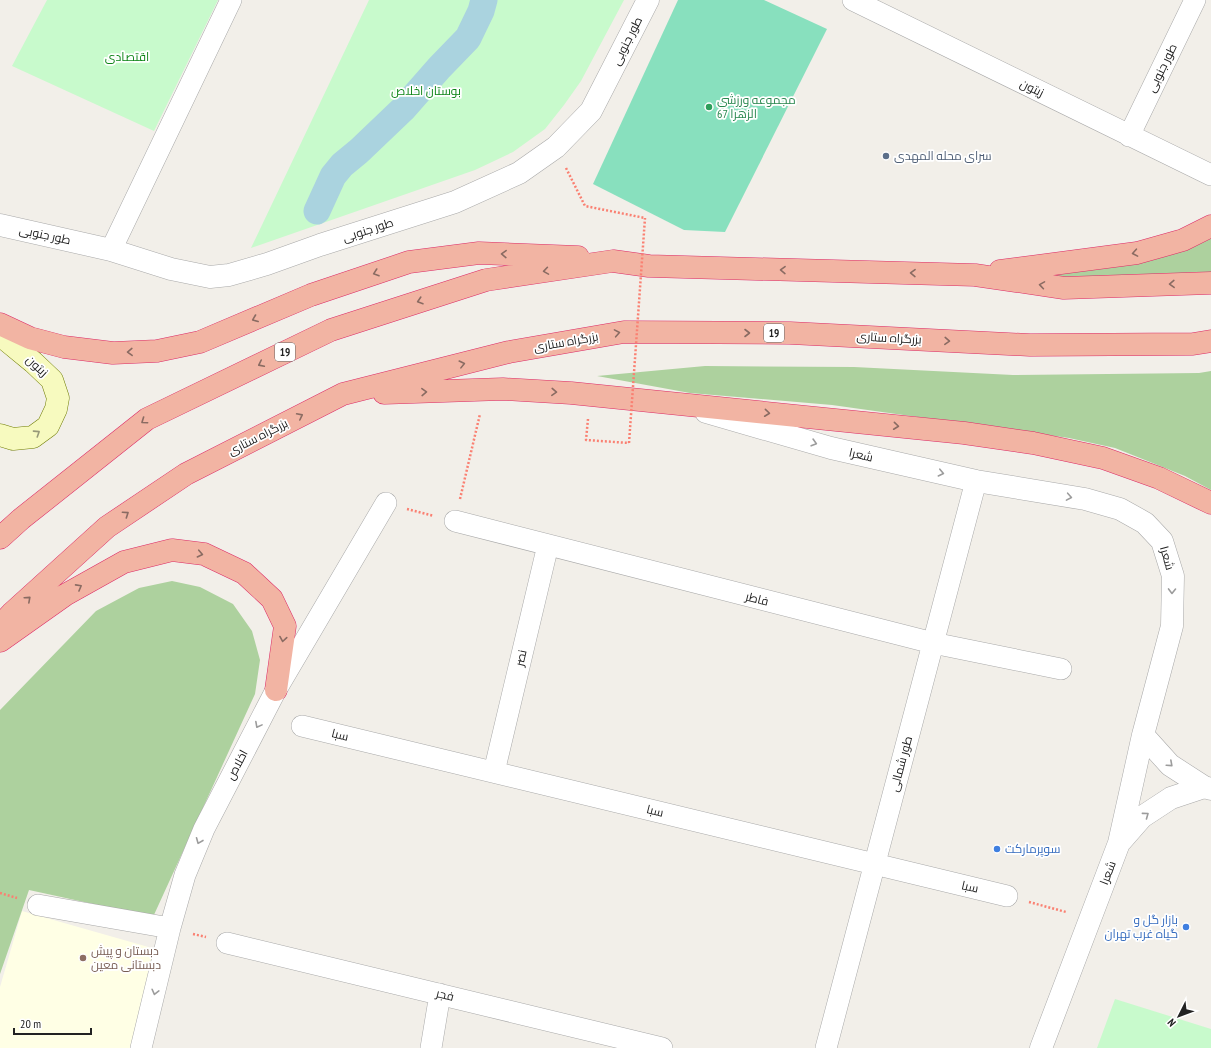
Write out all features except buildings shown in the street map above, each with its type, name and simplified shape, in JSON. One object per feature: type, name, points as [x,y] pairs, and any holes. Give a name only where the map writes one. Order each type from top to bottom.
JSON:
[{"type":"highway","points":[[975,275],[1137,253],[1183,240],[1211,226]]},
{"type":"highway","points":[[0,324],[30,338],[64,347],[113,353],[157,351],[200,342],[312,296],[409,262],[479,253],[560,256],[613,261]]},
{"type":"highway","name":"19","points":[[0,538],[21,519],[147,419],[330,330],[486,280],[613,261],[649,266],[975,275],[1064,288],[1211,282]]},
{"type":"highway","name":"بزرگراه ستاری","points":[[0,626],[12,613],[107,527],[186,474],[343,394],[509,352],[624,332],[790,333],[1030,345],[1193,344],[1211,341]]},
{"type":"highway","points":[[343,394],[503,389],[571,393],[964,433],[1033,443],[1103,458],[1160,478],[1211,503]]},
{"type":"highway","points":[[0,641],[65,595],[124,562],[172,550],[204,554],[244,573],[272,599],[285,626],[276,690]]},
{"type":"main road","name":"زیتون","points":[[0,335],[52,380],[58,398],[56,409],[48,426],[33,437],[13,439],[0,435]]},
{"type":"street","points":[[111,250],[231,0]]},
{"type":"street","name":"طور جنوبی","points":[[0,225],[111,250],[171,269],[210,277],[229,274],[267,264],[320,245],[455,202],[519,174],[556,147],[591,111],[648,0]]},
{"type":"street","name":"زیتون","points":[[853,0],[1211,175]]},
{"type":"street","name":"طور جنوبی","points":[[1129,136],[1195,0]]},
{"type":"street","name":"شعرا","points":[[669,402],[831,448],[976,481],[1085,499],[1120,509],[1145,524],[1162,541],[1173,576],[1172,626],[1144,735],[1119,844],[1041,1048]]},
{"type":"street","name":"طور شمالی","points":[[826,1048],[976,481]]},
{"type":"street","name":"اخلاص","points":[[141,1048],[170,928],[185,875],[204,829],[276,690],[386,503]]},
{"type":"street","name":"فاطر","points":[[455,521],[933,643],[1061,669]]},
{"type":"street","name":"نصر","points":[[494,772],[548,545]]},
{"type":"street","name":"سبا","points":[[302,726],[1007,896]]},
{"type":"street","points":[[1144,735],[1170,765],[1207,788]]},
{"type":"street","points":[[1119,844],[1142,817],[1171,798],[1207,788]]},
{"type":"street","points":[[38,905],[170,928]]},
{"type":"street","name":"فجر","points":[[228,943],[662,1048]]},
{"type":"street","points":[[431,1048],[440,994]]},
{"type":"path","points":[[556,147],[585,206],[645,218],[629,443],[586,440],[589,412]]},
{"type":"path","points":[[386,503],[455,521],[481,410]]},
{"type":"path","points":[[1007,896],[1090,918]]},
{"type":"path","points":[[170,928],[228,943]]},
{"type":"shaded area","points":[[22,911],[159,950],[132,1048],[0,1048],[0,987]]},
{"type":"green space","name":"اقتصادی","points":[[47,0],[218,0],[154,131],[12,66]]},
{"type":"green space","name":"بوستان اخلاص","points":[[369,0],[624,0],[581,81],[564,105],[545,129],[513,152],[475,170],[251,248]]},
{"type":"green space","name":"مجموعه ورزشي الزهرا 67","points":[[678,0],[764,0],[827,29],[725,232],[684,230],[593,184]]},
{"type":"green space","points":[[1211,226],[1211,283],[975,275],[1137,253]]},
{"type":"green space","points":[[705,366],[854,367],[1013,375],[1199,373],[1211,371],[1211,490],[1185,476],[1115,448],[1069,438],[832,405],[690,393],[597,376]]},
{"type":"green space","points":[[172,581],[200,587],[233,604],[252,631],[260,660],[255,694],[153,917],[29,890],[0,974],[0,710],[96,611],[139,588]]},
{"type":"green space","points":[[1115,999],[1211,1029],[1211,1048],[1097,1048]]},
{"type":"waterway","points":[[317,211],[333,176],[342,165],[403,109],[468,38],[481,11],[484,0]]},
{"type":"place","name":"مجموعه ورزشي الزهرا 67","points":[[709,107]]},
{"type":"place","name":"سرای محله المهدی","points":[[886,156]]},
{"type":"place","name":"سوپرمارکت","points":[[997,849]]},
{"type":"place","name":"بازار گل و گیاه غرب تهران","points":[[1186,927]]},
{"type":"place","name":"دبستان و پیش دبستانی معین","points":[[83,958]]}]
